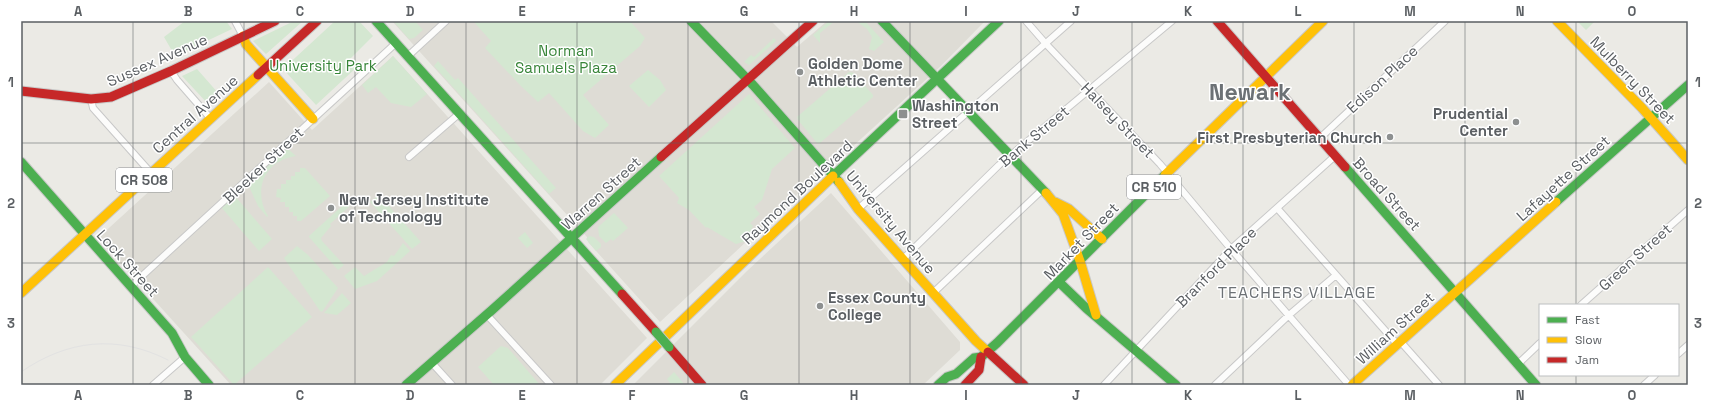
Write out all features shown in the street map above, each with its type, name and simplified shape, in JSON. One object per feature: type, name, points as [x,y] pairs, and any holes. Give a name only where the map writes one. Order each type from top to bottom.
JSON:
[{"type":"main road","name":"Sussex Avenue","points":[[21,91],[91,98],[105,98],[118,95],[275,21]]},
{"type":"main road","name":"Central Avenue","points":[[21,293],[317,21]]},
{"type":"main road","points":[[376,21],[572,238],[702,385]]},
{"type":"main road","name":"University Avenue","points":[[691,21],[747,79],[833,176],[858,209],[976,341],[984,355],[1024,385]]},
{"type":"main road","name":"Warren Street","points":[[406,385],[813,21]]},
{"type":"main road","points":[[882,21],[1063,214],[1080,261],[1096,315]]},
{"type":"main road","name":"Raymond Boulevard","points":[[615,385],[833,176],[938,80],[999,21]]},
{"type":"main road","name":"Broad Street","points":[[1217,21],[1536,385]]},
{"type":"main road","name":"Market Street","points":[[938,385],[947,376],[956,374],[974,358],[984,355],[1060,283],[1080,261],[1265,76],[1323,21]]},
{"type":"main road","name":"Mulberry Street","points":[[1558,21],[1651,118],[1688,160]]},
{"type":"main road","points":[[243,36],[246,44],[313,119]]},
{"type":"main road","name":"Lafayette Street","points":[[1456,292],[1688,85]]},
{"type":"main road","name":"Lock Street","points":[[21,162],[172,334],[185,357],[209,385]]},
{"type":"main road","points":[[1050,199],[1070,209],[1102,239]]},
{"type":"main road","points":[[1060,283],[1086,308],[1137,350],[1176,385]]},
{"type":"main road","name":"William Street","points":[[1351,385],[1456,292]]},
{"type":"main road","name":"CR 510","points":[[965,383],[979,370],[984,355]]},
{"type":"main road","points":[[948,385],[956,374]]},
{"type":"street","points":[[235,21],[243,36]]},
{"type":"street","points":[[408,56],[446,21]]},
{"type":"street","name":"Halsey Street","points":[[1026,21],[1168,173],[1231,249],[1351,385]]},
{"type":"street","points":[[858,209],[1071,21]]},
{"type":"street","name":"Bank Street","points":[[902,259],[1009,157],[1172,21]]},
{"type":"street","name":"Edison Place","points":[[1320,138],[1445,21]]},
{"type":"street","name":"Bleeker Street","points":[[130,287],[396,43]]},
{"type":"street","points":[[171,71],[211,119]]},
{"type":"street","points":[[91,98],[93,108],[151,173]]},
{"type":"street","points":[[409,157],[460,113]]},
{"type":"street","name":"Branford Place","points":[[1104,385],[1231,249],[1335,156]]},
{"type":"street","points":[[933,293],[1042,190]]},
{"type":"street","points":[[1277,208],[1336,275],[1439,385]]},
{"type":"street","name":"Green Street","points":[[1582,304],[1688,210]]},
{"type":"street","points":[[1215,385],[1289,315],[1336,275]]},
{"type":"street","points":[[487,314],[551,385]]},
{"type":"street","points":[[1518,364],[1539,344]]},
{"type":"street","points":[[1679,353],[1688,345]]},
{"type":"street","points":[[154,385],[185,357]]},
{"type":"street","points":[[432,363],[452,385]]},
{"type":"street","points":[[1644,385],[1654,376]]},
{"type":"shaded area","points":[[392,21],[771,21],[797,47],[827,21],[985,21],[941,66],[835,162],[819,172],[819,174],[660,322],[588,242],[587,237]]},
{"type":"shaded area","name":"New Jersey Institute of Technology","points":[[393,56],[647,338],[600,385],[231,385],[98,238],[269,82],[312,130]]},
{"type":"shaded area","name":"Essex County College","points":[[831,193],[960,342],[960,350],[923,385],[633,385],[747,271]]},
{"type":"green space","points":[[185,21],[226,21],[232,29],[175,56],[164,37]]},
{"type":"green space","points":[[294,21],[303,21],[266,54],[253,41]]},
{"type":"green space","name":"University Park","points":[[335,21],[359,21],[373,36],[350,59],[357,67],[316,105],[283,69]]},
{"type":"green space","points":[[393,21],[415,21],[423,30],[414,38],[409,39]]},
{"type":"green space","name":"Norman Samuels Plaza","points":[[473,21],[630,21],[645,38],[640,46],[583,95],[609,125],[595,138],[583,131],[549,93],[538,102],[521,86],[485,48],[491,41]]},
{"type":"green space","points":[[829,21],[835,21],[820,33],[820,43],[813,35]]},
{"type":"green space","points":[[856,21],[865,21],[884,42],[874,51],[869,49],[872,37],[867,29]]},
{"type":"green space","points":[[1577,21],[1595,21],[1586,30]]},
{"type":"green space","points":[[774,38],[776,41],[749,65],[744,62],[751,55],[754,57]]},
{"type":"green space","points":[[393,56],[427,94],[411,107],[391,103],[376,87],[368,93],[362,85]]},
{"type":"green space","points":[[438,61],[455,80],[458,78],[556,188],[549,194],[434,66]]},
{"type":"green space","points":[[197,69],[219,94],[208,104],[182,76]]},
{"type":"green space","points":[[648,70],[660,80],[666,90],[649,107],[629,86]]},
{"type":"green space","points":[[849,72],[854,73],[873,95],[873,97],[820,143],[817,143],[797,117]]},
{"type":"green space","points":[[749,94],[795,148],[772,169],[762,200],[754,207],[760,214],[750,223],[753,226],[746,241],[736,244],[707,227],[706,228],[689,210],[677,203],[679,198],[659,176]]},
{"type":"green space","points":[[287,148],[296,156],[276,163],[264,178],[261,196],[263,206],[268,216],[267,217],[258,206],[247,182]]},
{"type":"green space","points":[[300,168],[305,168],[330,196],[301,221],[297,221],[297,216],[293,216],[293,212],[289,212],[289,207],[285,207],[285,202],[280,202],[281,198],[276,197],[277,189],[281,189],[281,184],[286,184],[286,180],[291,180],[291,176],[295,176],[295,172],[300,172]]},
{"type":"green space","points":[[234,195],[272,239],[259,251],[221,207]]},
{"type":"green space","points":[[379,195],[421,242],[412,249],[370,202]]},
{"type":"green space","points":[[350,199],[353,203],[330,224],[331,226],[321,238],[344,265],[338,270],[309,236]]},
{"type":"green space","points":[[614,213],[628,228],[613,241],[611,239],[606,243],[599,236],[598,227]]},
{"type":"green space","points":[[525,232],[533,243],[527,248],[518,238]]},
{"type":"green space","points":[[589,236],[594,237],[601,244],[601,247],[596,251],[586,239]]},
{"type":"green space","points":[[403,243],[410,251],[377,281],[355,289],[344,276],[355,267],[364,276],[387,262],[391,255],[394,256]]},
{"type":"green space","points":[[297,246],[308,255],[338,288],[322,312],[284,258]]},
{"type":"green space","points":[[268,267],[312,317],[234,385],[191,337]]},
{"type":"green space","points":[[342,293],[351,303],[337,315],[324,313]]},
{"type":"green space","points":[[501,346],[508,348],[540,385],[494,385],[478,367]]},
{"type":"green space","points":[[674,372],[685,385],[667,385],[670,383],[667,379]]},
{"type":"tram line","points":[[21,372],[38,361],[56,353],[74,347],[93,344],[130,346],[168,360]]},
{"type":"traffic: fast","points":[[376,21],[622,294]]},
{"type":"traffic: fast","points":[[691,21],[753,85],[839,182]]},
{"type":"traffic: fast","points":[[882,21],[1046,193]]},
{"type":"traffic: fast","points":[[833,176],[999,21]]},
{"type":"traffic: fast","points":[[1556,202],[1688,85]]},
{"type":"traffic: fast","points":[[406,385],[492,310],[661,157]]},
{"type":"traffic: fast","points":[[21,162],[172,333],[185,357],[209,385]]},
{"type":"traffic: fast","points":[[1345,167],[1536,385]]},
{"type":"traffic: fast","points":[[938,385],[947,377],[956,374],[974,358],[981,357],[997,343],[1165,175]]},
{"type":"traffic: fast","points":[[1060,283],[1086,308],[1176,385]]},
{"type":"traffic: fast","points":[[656,332],[669,347]]},
{"type":"traffic: slow","points":[[1165,175],[1323,21]]},
{"type":"traffic: slow","points":[[1557,21],[1642,108],[1688,160]]},
{"type":"traffic: slow","points":[[243,36],[246,44],[313,119]]},
{"type":"traffic: slow","points":[[21,293],[258,75]]},
{"type":"traffic: slow","points":[[615,385],[833,176]]},
{"type":"traffic: slow","points":[[839,182],[858,209],[976,341],[988,352]]},
{"type":"traffic: slow","points":[[1046,193],[1063,214],[1080,261]]},
{"type":"traffic: slow","points":[[1055,202],[1069,209],[1102,239]]},
{"type":"traffic: slow","points":[[1352,385],[1556,202]]},
{"type":"traffic: slow","points":[[1080,261],[1096,315]]},
{"type":"traffic: jam","points":[[21,91],[91,99],[111,97],[171,71],[275,21]]},
{"type":"traffic: jam","points":[[258,75],[317,21]]},
{"type":"traffic: jam","points":[[661,157],[813,21]]},
{"type":"traffic: jam","points":[[1217,21],[1345,167]]},
{"type":"traffic: jam","points":[[622,294],[656,332]]},
{"type":"traffic: jam","points":[[669,347],[702,385]]},
{"type":"traffic: jam","points":[[988,352],[1024,385]]},
{"type":"traffic: jam","points":[[965,385],[979,370],[981,357]]},
{"type":"place","name":"Golden Dome Athletic Center","points":[[800,72]]},
{"type":"place","name":"Washington Street","points":[[903,114]]},
{"type":"place","name":"Prudential Center","points":[[1516,122]]},
{"type":"place","name":"First Presbyterian Church","points":[[1390,137]]},
{"type":"place","name":"New Jersey Institute of Technology","points":[[331,208]]},
{"type":"place","name":"Essex County College","points":[[820,306]]},
{"type":"district","name":"Newark","points":[[1250,92]]},
{"type":"district","name":"TEACHERS VILLAGE","points":[[1297,292]]}]
